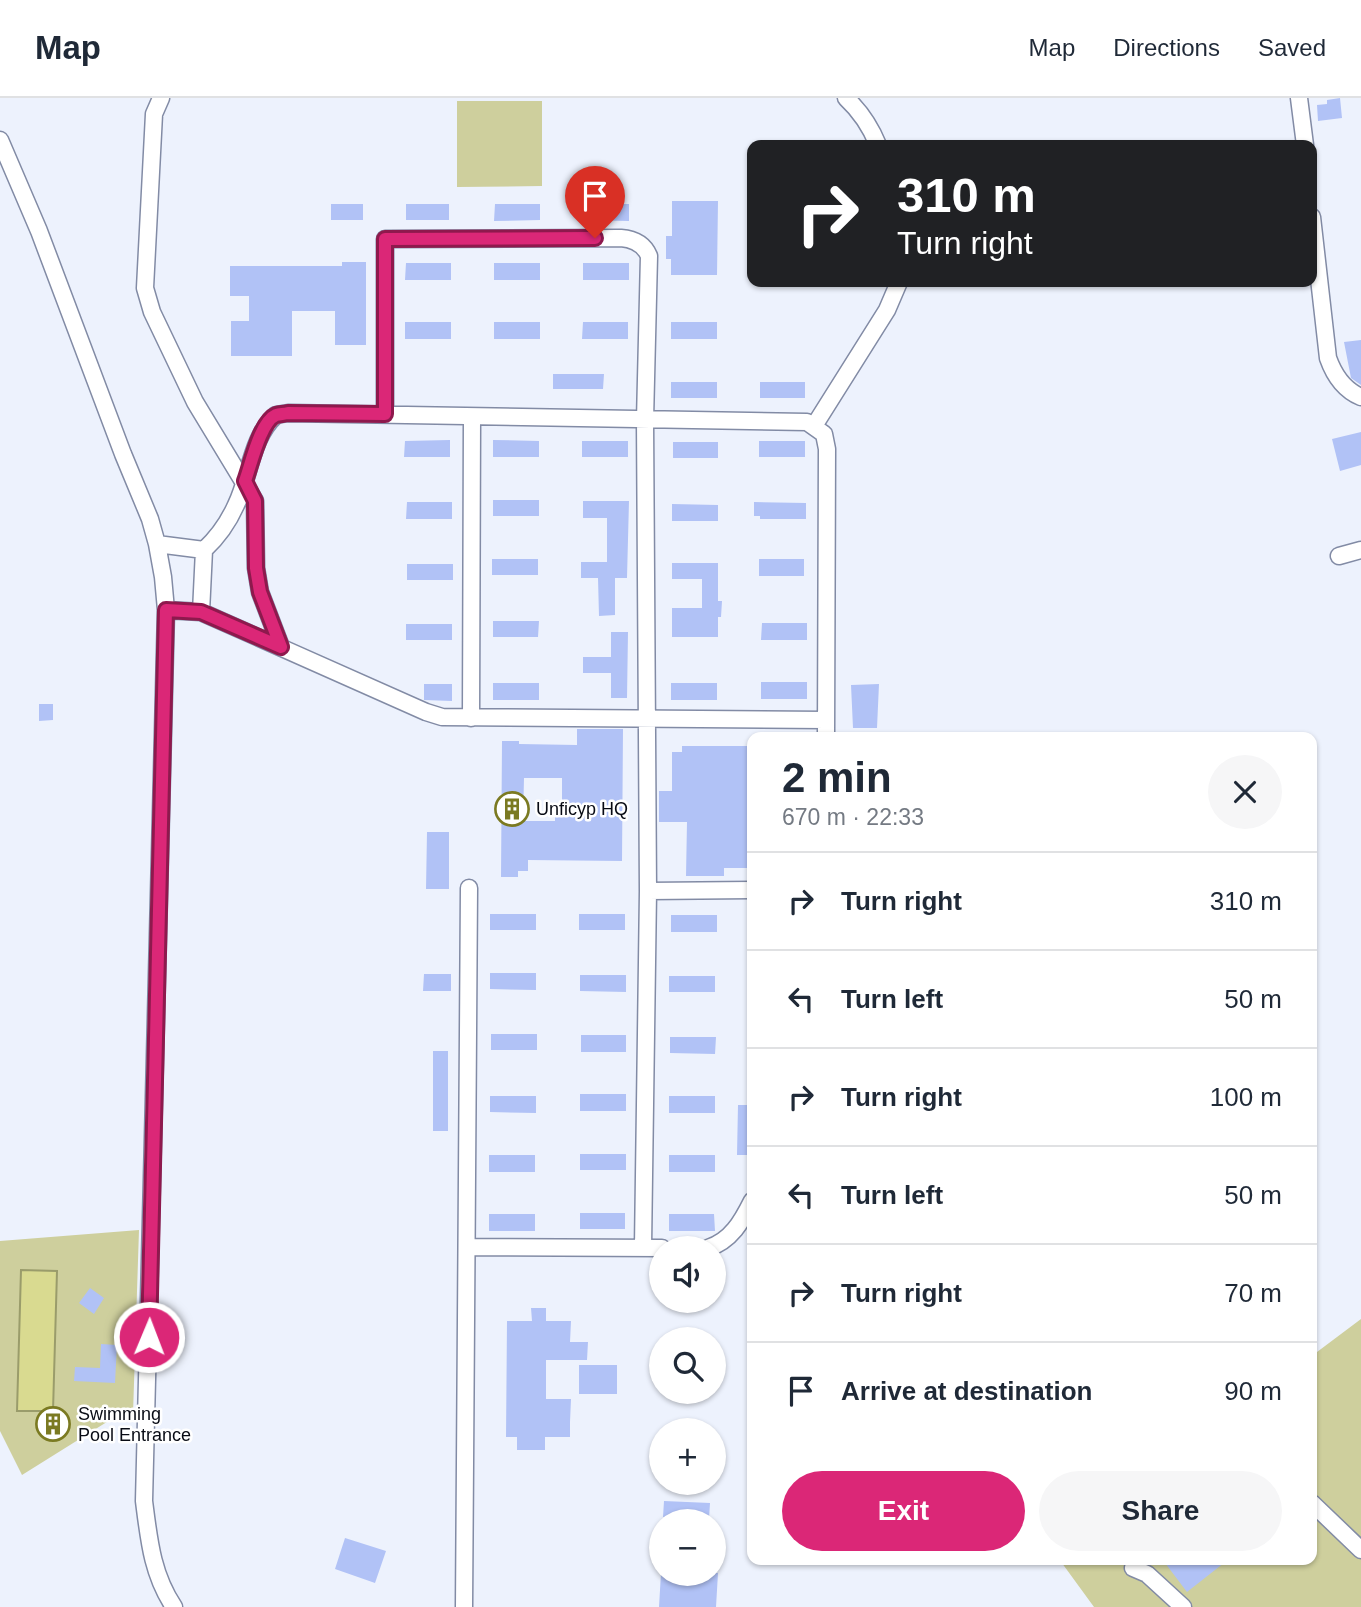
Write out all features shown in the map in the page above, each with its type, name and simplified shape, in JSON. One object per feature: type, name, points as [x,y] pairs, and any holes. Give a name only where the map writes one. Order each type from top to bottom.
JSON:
[{"type":"street","points":[[161,98],[154,114],[145,288],[152,312],[195,402],[255,501],[256,568],[260,592],[281,647]]},
{"type":"street","points":[[846,98],[855,106],[876,140]]},
{"type":"street","points":[[1299,98],[1304,140]]},
{"type":"street","points":[[0,140],[39,231],[158,544],[166,610],[144,1501],[150,1551],[156,1574],[174,1607]]},
{"type":"street","points":[[385,414],[385,239],[621,238],[635,241],[646,250],[649,256],[645,420],[648,891],[643,1247]]},
{"type":"street","points":[[1317,261],[1328,358],[1333,372],[1342,384],[1361,397]]},
{"type":"street","points":[[814,426],[887,310],[897,287]]},
{"type":"street","points":[[166,610],[201,612],[442,717],[648,718],[826,728],[827,449],[824,434],[799,420],[472,418],[288,413],[276,415],[262,432],[230,516],[208,546],[201,612]]},
{"type":"street","points":[[471,718],[472,418]]},
{"type":"street","points":[[158,544],[208,546]]},
{"type":"street","points":[[1339,556],[1361,550]]},
{"type":"street","points":[[464,1607],[469,888]]},
{"type":"street","points":[[648,891],[747,890]]},
{"type":"street","points":[[726,1237],[739,1226],[747,1211]]},
{"type":"street","points":[[467,1247],[649,1247]]},
{"type":"street","points":[[1317,1508],[1361,1550]]},
{"type":"street","points":[[1133,1567],[1147,1574],[1183,1607]]},
{"type":"shaded area","points":[[457,101],[542,101],[542,186],[457,187]]},
{"type":"shaded area","points":[[139,1230],[133,1414],[110,1420],[22,1475],[0,1431],[0,1241]]},
{"type":"shaded area","points":[[21,1270],[57,1271],[53,1411],[17,1411]]},
{"type":"shaded area","points":[[1361,1319],[1361,1607],[1094,1607],[1063,1565],[1317,1565],[1317,1352]]},
{"type":"building","points":[[1340,98],[1342,118],[1318,121],[1317,105]]},
{"type":"building","points":[[672,201],[718,201],[717,275],[671,275],[671,259],[666,259],[666,236],[672,236]]},
{"type":"building","points":[[331,204],[363,204],[363,220],[331,220]]},
{"type":"building","points":[[406,204],[449,204],[449,220],[406,220]]},
{"type":"building","points":[[495,204],[540,204],[540,220],[494,221]]},
{"type":"building","points":[[583,204],[629,204],[629,221],[583,220]]},
{"type":"building","points":[[342,262],[366,262],[366,345],[335,345],[335,311],[292,311],[292,356],[231,356],[231,321],[249,321],[249,296],[230,296],[230,266],[342,266]]},
{"type":"building","points":[[406,263],[451,263],[451,280],[405,280]]},
{"type":"building","points":[[494,263],[540,263],[540,280],[494,280]]},
{"type":"building","points":[[583,263],[629,263],[629,280],[583,280]]},
{"type":"building","points":[[405,322],[451,322],[451,339],[405,339]]},
{"type":"building","points":[[494,322],[540,322],[540,339],[494,339]]},
{"type":"building","points":[[583,322],[628,322],[628,339],[582,339]]},
{"type":"building","points":[[671,322],[717,322],[717,339],[671,339]]},
{"type":"building","points":[[1361,340],[1361,385],[1351,378],[1344,342]]},
{"type":"building","points":[[553,374],[604,374],[603,389],[553,389]]},
{"type":"building","points":[[671,382],[717,382],[717,398],[671,398]]},
{"type":"building","points":[[760,382],[805,382],[805,398],[760,398]]},
{"type":"building","points":[[1361,432],[1361,465],[1340,471],[1332,439]]},
{"type":"building","points":[[450,440],[450,457],[404,457],[405,441]]},
{"type":"building","points":[[493,440],[539,441],[539,457],[493,457]]},
{"type":"building","points":[[582,441],[628,441],[628,457],[582,457]]},
{"type":"building","points":[[759,441],[805,441],[805,457],[759,457]]},
{"type":"building","points":[[673,442],[718,442],[718,458],[673,458]]},
{"type":"building","points":[[493,500],[539,500],[539,516],[493,516]]},
{"type":"building","points":[[583,501],[629,501],[627,578],[615,578],[615,615],[599,616],[598,578],[581,578],[581,562],[607,562],[607,518],[583,518]]},
{"type":"building","points":[[407,502],[452,502],[452,519],[406,519]]},
{"type":"building","points":[[754,502],[806,503],[806,519],[760,519],[760,516],[754,516]]},
{"type":"building","points":[[672,504],[718,505],[718,521],[672,521]]},
{"type":"building","points":[[492,559],[538,559],[538,575],[492,575]]},
{"type":"building","points":[[759,559],[804,559],[804,576],[759,576]]},
{"type":"building","points":[[672,563],[718,563],[718,601],[722,601],[721,617],[718,617],[718,637],[672,637],[672,608],[702,608],[702,579],[672,579]]},
{"type":"building","points":[[407,564],[453,564],[453,580],[407,580]]},
{"type":"building","points":[[493,621],[539,621],[538,637],[493,637]]},
{"type":"building","points":[[762,623],[807,623],[807,640],[761,640]]},
{"type":"building","points":[[406,624],[452,624],[452,640],[406,640]]},
{"type":"building","points":[[611,632],[628,632],[627,698],[611,698],[611,673],[583,673],[583,657],[611,657]]},
{"type":"building","points":[[761,682],[807,682],[807,699],[761,699]]},
{"type":"building","points":[[493,683],[539,683],[539,700],[493,700]]},
{"type":"building","points":[[671,683],[717,683],[717,700],[671,700]]},
{"type":"building","points":[[424,684],[452,684],[452,701],[424,700]]},
{"type":"building","points":[[879,684],[877,728],[853,728],[851,685]]},
{"type":"building","points":[[39,704],[53,704],[53,720],[39,721]]},
{"type":"building","name":"Unficyp HQ","points":[[577,729],[623,729],[622,861],[528,860],[528,871],[518,871],[518,877],[501,877],[502,741],[577,745]],"holes":[[[524,778],[562,778],[562,812],[555,812],[555,821],[523,821]]]},
{"type":"building","points":[[682,746],[747,746],[747,868],[724,868],[724,876],[686,876],[687,822],[659,822],[659,791],[672,791],[672,752],[682,752]]},
{"type":"building","points":[[427,832],[449,832],[449,889],[426,889]]},
{"type":"building","points":[[490,914],[536,914],[536,930],[490,930]]},
{"type":"building","points":[[579,914],[625,914],[625,930],[579,930]]},
{"type":"building","points":[[671,915],[717,915],[717,932],[671,932]]},
{"type":"building","points":[[490,973],[536,973],[536,990],[490,989]]},
{"type":"building","points":[[424,974],[451,974],[451,991],[423,991]]},
{"type":"building","points":[[580,975],[626,975],[626,992],[580,991]]},
{"type":"building","points":[[669,976],[715,976],[715,992],[669,992]]},
{"type":"building","points":[[491,1034],[537,1034],[537,1050],[491,1050]]},
{"type":"building","points":[[581,1035],[626,1035],[626,1052],[581,1052]]},
{"type":"building","points":[[670,1037],[716,1037],[715,1054],[670,1053]]},
{"type":"building","points":[[433,1051],[448,1051],[448,1131],[433,1131]]},
{"type":"building","points":[[580,1094],[626,1094],[626,1111],[580,1111]]},
{"type":"building","points":[[490,1096],[536,1096],[536,1113],[490,1112]]},
{"type":"building","points":[[669,1096],[715,1096],[715,1113],[669,1113]]},
{"type":"building","points":[[738,1105],[747,1105],[747,1155],[737,1155]]},
{"type":"building","points":[[580,1154],[626,1154],[626,1170],[580,1170]]},
{"type":"building","points":[[489,1155],[535,1155],[535,1172],[489,1172]]},
{"type":"building","points":[[669,1155],[715,1155],[715,1172],[669,1172]]},
{"type":"building","points":[[580,1213],[625,1213],[625,1229],[580,1229]]},
{"type":"building","points":[[489,1214],[535,1214],[535,1231],[489,1231]]},
{"type":"building","points":[[669,1214],[714,1214],[715,1231],[669,1231]]},
{"type":"building","points":[[90,1288],[104,1298],[94,1314],[79,1303]]},
{"type":"building","points":[[531,1308],[546,1308],[546,1321],[571,1321],[570,1342],[588,1342],[587,1360],[546,1360],[546,1399],[571,1399],[570,1437],[545,1437],[545,1450],[517,1450],[517,1437],[506,1437],[507,1321],[532,1321]]},
{"type":"building","points":[[101,1344],[117,1345],[115,1383],[74,1381],[75,1367],[100,1368]]},
{"type":"building","points":[[579,1365],[617,1365],[617,1394],[579,1394]]},
{"type":"building","name":"Swimming Pool Entrance","points":[[54,1415],[62,1427],[51,1434],[44,1421]]},
{"type":"building","points":[[664,1501],[710,1503],[710,1509],[664,1509]]},
{"type":"building","points":[[345,1538],[386,1551],[375,1583],[335,1569]]},
{"type":"building","points":[[1167,1565],[1221,1565],[1187,1592]]},
{"type":"building","points":[[660,1586],[717,1586],[716,1607],[659,1607]]},
{"type":"place","name":"Unficyp HQ","points":[[512,809]]},
{"type":"place","name":"Swimming Pool Entrance","points":[[53,1424]]},
{"type":"route","points":[[149,1337],[166,610],[212,615],[281,647],[260,592],[256,568],[255,501],[245,481],[262,432],[276,415],[385,414],[385,239],[595,238]]}]
